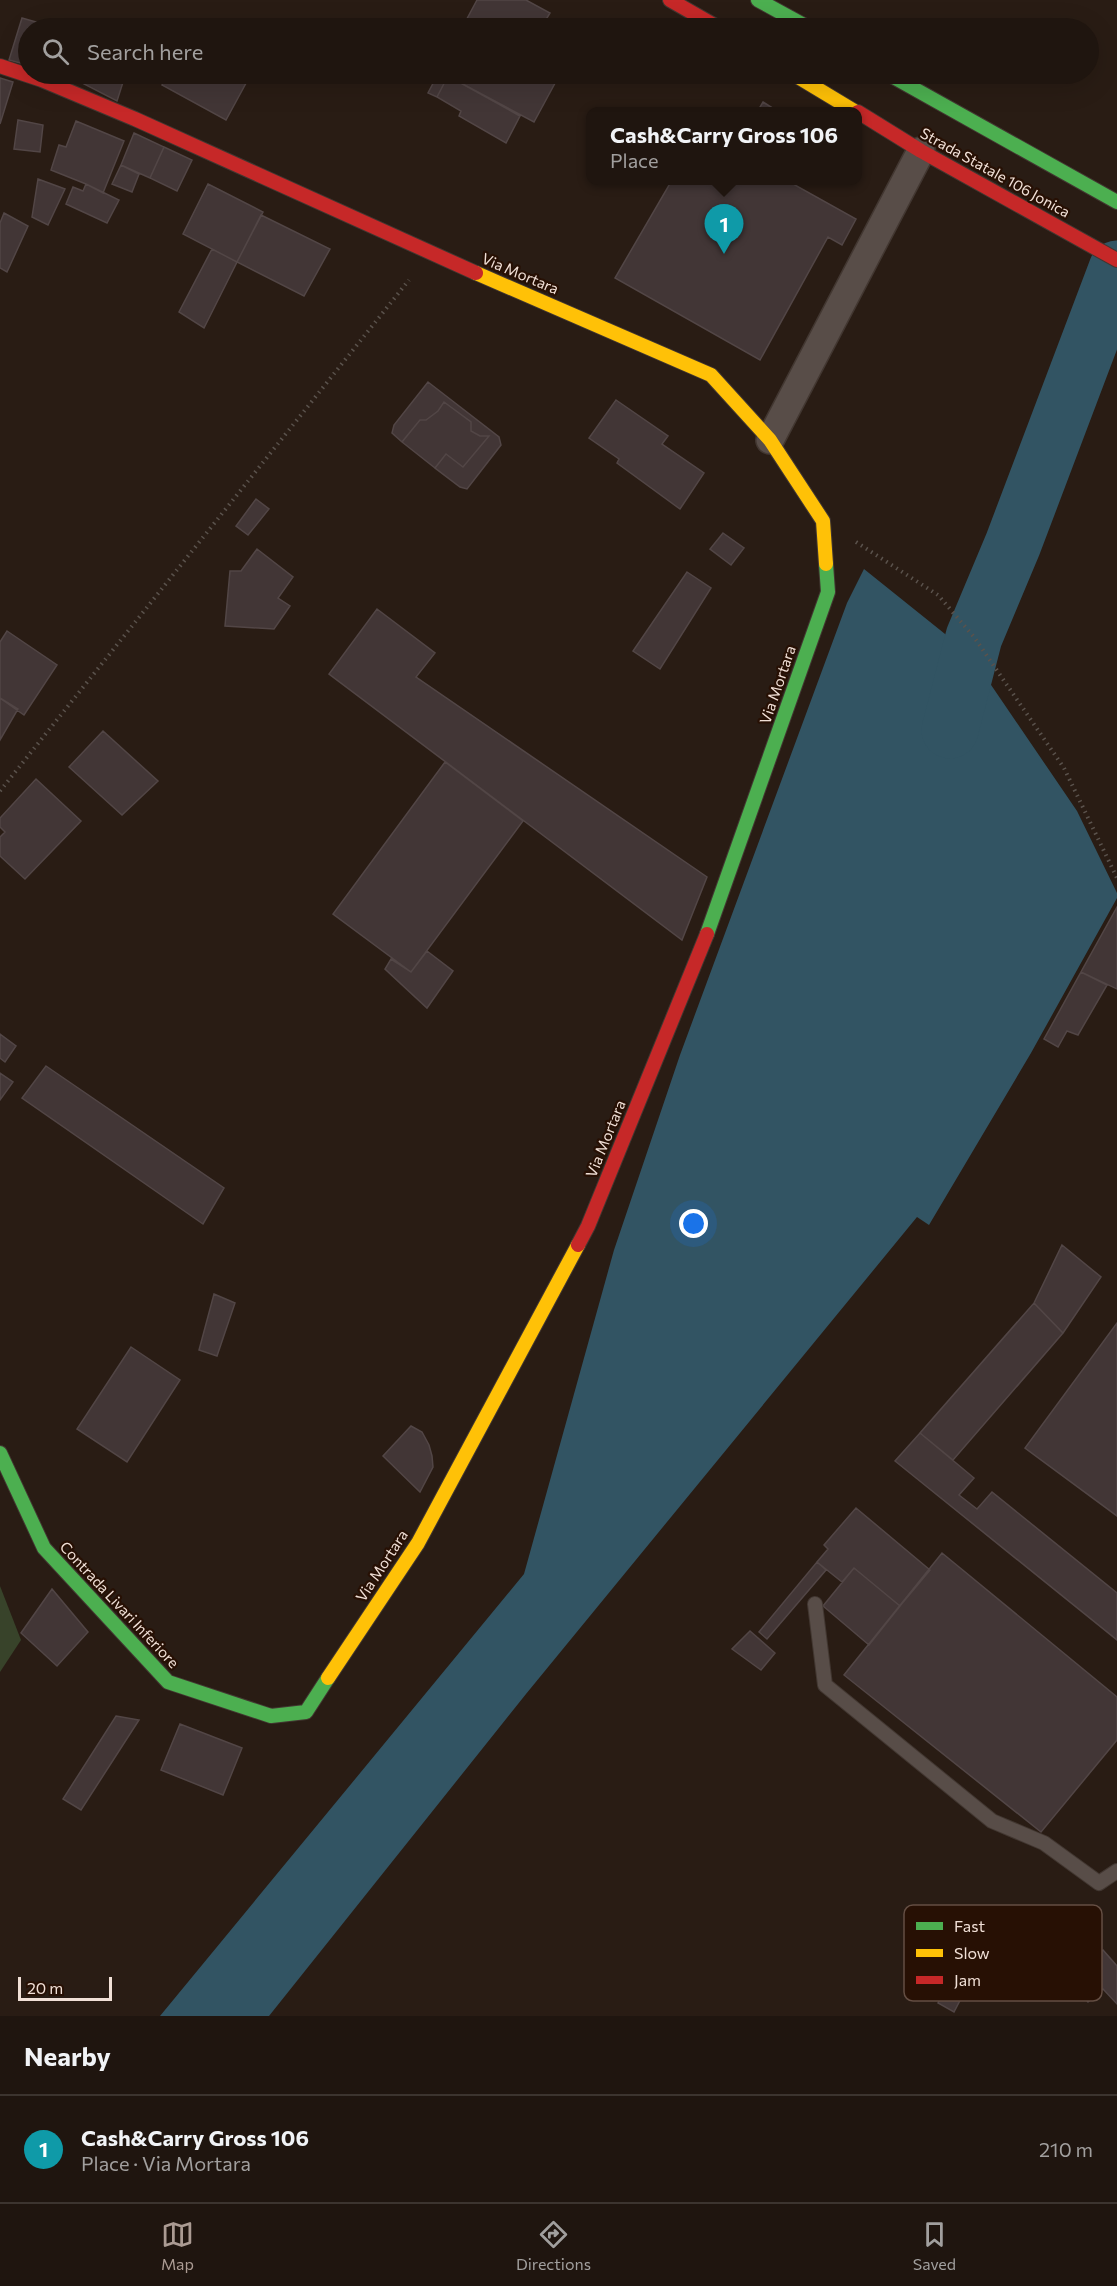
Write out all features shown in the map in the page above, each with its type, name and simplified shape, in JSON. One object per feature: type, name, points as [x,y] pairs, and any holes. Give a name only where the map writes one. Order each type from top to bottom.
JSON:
[{"type":"main road","points":[[670,0],[702,18]]},
{"type":"main road","points":[[759,0],[791,18]]},
{"type":"main road","name":"Via Mortara","points":[[0,66],[18,72]]},
{"type":"main road","name":"Via Mortara","points":[[52,84],[135,119],[430,253],[711,375],[770,440],[823,520],[828,592],[713,920],[588,1226],[418,1543],[306,1712]]},
{"type":"main road","name":"Strada Statale 106 Jonica","points":[[810,84],[849,107]]},
{"type":"main road","points":[[906,84],[1117,202]]},
{"type":"main road","name":"Strada Statale 106 Jonica","points":[[862,115],[921,151],[1117,260]]},
{"type":"main road","name":"Contrada Livari Inferiore","points":[[0,1453],[44,1548],[168,1682],[271,1716],[306,1712]]},
{"type":"street","points":[[770,440],[921,151]]},
{"type":"lane","points":[[815,1604],[825,1685],[992,1821],[1044,1843],[1099,1883],[1117,1871]]},
{"type":"path","points":[[0,791],[430,253]]},
{"type":"path","points":[[823,520],[938,595],[974,637],[1064,768],[1117,878]]},
{"type":"green space","points":[[0,1586],[21,1640],[0,1672]]},
{"type":"water","points":[[864,569],[970,654],[1077,811],[1117,893],[1117,898],[1031,1053],[929,1225],[917,1217],[526,1694],[269,2016],[160,2016],[524,1574],[614,1250],[680,1055],[847,603]]},
{"type":"building","points":[[477,0],[526,0],[550,13],[547,18],[467,18]]},
{"type":"building","points":[[18,31],[18,62],[9,60]]},
{"type":"building","points":[[0,78],[13,82],[0,124]]},
{"type":"building","points":[[84,84],[122,84],[117,101]]},
{"type":"building","points":[[163,84],[246,84],[226,120]]},
{"type":"building","points":[[433,84],[444,84],[437,97],[428,93]]},
{"type":"building","points":[[444,84],[462,84],[520,116],[506,143],[459,116],[461,111],[437,97]]},
{"type":"building","points":[[463,84],[555,84],[534,122]]},
{"type":"building","points":[[763,102],[771,107],[760,107]]},
{"type":"building","points":[[18,120],[43,125],[40,152],[14,149]]},
{"type":"building","points":[[76,121],[124,141],[103,193],[51,170],[59,145],[66,147]]},
{"type":"building","points":[[134,133],[164,147],[150,178],[121,165]]},
{"type":"building","points":[[164,147],[192,160],[177,191],[150,178]]},
{"type":"building","points":[[121,165],[139,174],[132,192],[112,184]]},
{"type":"building","points":[[38,179],[65,189],[48,225],[32,217]]},
{"type":"building","points":[[86,184],[119,200],[107,223],[66,204],[73,187],[83,191]]},
{"type":"building","points":[[208,184],[263,212],[237,262],[183,234]]},
{"type":"building","points":[[669,185],[795,185],[856,219],[842,245],[828,237],[760,360],[615,278]]},
{"type":"building","points":[[4,213],[28,226],[7,272],[0,268],[0,223]]},
{"type":"building","points":[[261,215],[330,249],[304,296],[237,262]]},
{"type":"building","points":[[212,249],[237,262],[204,328],[179,312]]},
{"type":"building","points":[[428,382],[499,437],[501,445],[467,489],[460,487],[435,468],[446,454],[463,467],[489,436],[480,436],[471,431],[471,422],[444,402],[438,411],[426,420],[420,420],[402,442],[392,433],[394,425]]},
{"type":"building","points":[[616,400],[668,436],[662,444],[704,473],[680,509],[617,463],[619,459],[589,438]]},
{"type":"building","points":[[444,402],[471,422],[471,431],[480,436],[489,436],[463,467],[446,454],[435,468],[402,442],[420,420],[426,420],[438,411]]},
{"type":"building","points":[[256,499],[269,509],[248,535],[236,526]]},
{"type":"building","points":[[723,533],[744,548],[731,565],[710,549]]},
{"type":"building","points":[[257,549],[293,577],[278,598],[290,606],[274,629],[225,626],[230,571],[241,571]]},
{"type":"building","points":[[687,572],[711,588],[660,669],[633,651]]},
{"type":"building","points":[[377,609],[435,653],[416,677],[707,877],[682,940],[329,674]]},
{"type":"building","points":[[7,631],[57,665],[24,715],[0,698],[0,642]]},
{"type":"building","points":[[0,698],[18,709],[0,740]]},
{"type":"building","points":[[103,731],[158,781],[122,815],[69,767]]},
{"type":"building","points":[[445,762],[523,821],[411,972],[333,914]]},
{"type":"building","points":[[36,779],[81,821],[25,879],[0,856],[0,837],[5,832],[0,827],[0,818]]},
{"type":"building","points":[[1117,907],[1117,989],[1081,972]]},
{"type":"building","points":[[427,951],[453,971],[427,1008],[385,969],[391,959],[411,972]]},
{"type":"building","points":[[1081,972],[1107,985],[1078,1035],[1067,1031],[1058,1047],[1044,1039]]},
{"type":"building","points":[[0,1034],[16,1046],[5,1062],[0,1058]]},
{"type":"building","points":[[46,1066],[224,1188],[203,1224],[22,1098]]},
{"type":"building","points":[[0,1073],[13,1082],[0,1100]]},
{"type":"building","points":[[1062,1245],[1101,1277],[1063,1333],[1034,1303]]},
{"type":"building","points":[[214,1294],[235,1303],[217,1356],[199,1350]]},
{"type":"building","points":[[1034,1303],[1063,1333],[953,1460],[920,1433]]},
{"type":"building","points":[[1117,1323],[1117,1516],[1025,1448]]},
{"type":"building","points":[[131,1347],[180,1380],[127,1462],[77,1429]]},
{"type":"building","points":[[411,1426],[422,1432],[432,1456],[433,1467],[420,1492],[383,1456]]},
{"type":"building","points":[[920,1433],[974,1478],[959,1495],[977,1509],[992,1492],[1117,1593],[1117,1640],[895,1461]]},
{"type":"building","points":[[856,1508],[930,1570],[900,1606],[854,1568],[842,1582],[817,1562],[828,1549],[824,1545]]},
{"type":"building","points":[[942,1553],[1117,1697],[1117,1740],[1041,1832],[844,1675]]},
{"type":"building","points":[[817,1562],[826,1570],[767,1639],[759,1632]]},
{"type":"building","points":[[854,1568],[900,1606],[869,1645],[823,1606]]},
{"type":"building","points":[[52,1589],[88,1632],[57,1666],[21,1633]]},
{"type":"building","points":[[750,1631],[775,1653],[761,1670],[732,1649]]},
{"type":"building","points":[[116,1716],[139,1720],[81,1810],[63,1799]]},
{"type":"building","points":[[180,1724],[242,1748],[223,1795],[161,1770]]},
{"type":"building","points":[[1102,1951],[1117,1966],[1117,2004],[1102,1990]]},
{"type":"building","points":[[939,2001],[960,2001],[954,2012],[938,2003]]},
{"type":"waterway","points":[[950,730],[974,637],[1013,544],[1117,269]]},
{"type":"traffic: fast","points":[[758,0],[791,18]]},
{"type":"traffic: fast","points":[[906,84],[1117,202]]},
{"type":"traffic: fast","points":[[707,934],[828,592],[826,564]]},
{"type":"traffic: fast","points":[[0,1453],[44,1548],[168,1682],[271,1716],[306,1712],[328,1678]]},
{"type":"traffic: slow","points":[[810,84],[848,107]]},
{"type":"traffic: slow","points":[[476,273],[711,375],[770,440],[823,521],[826,564]]},
{"type":"traffic: slow","points":[[328,1678],[418,1543],[578,1245]]},
{"type":"traffic: jam","points":[[670,0],[702,18]]},
{"type":"traffic: jam","points":[[0,66],[18,72]]},
{"type":"traffic: jam","points":[[52,84],[135,119],[476,273]]},
{"type":"traffic: jam","points":[[862,114],[921,151],[1117,260]]},
{"type":"traffic: jam","points":[[578,1245],[588,1226],[707,934]]},
{"type":"place","name":"Cash&Carry Gross 106","points":[[724,254]]}]
